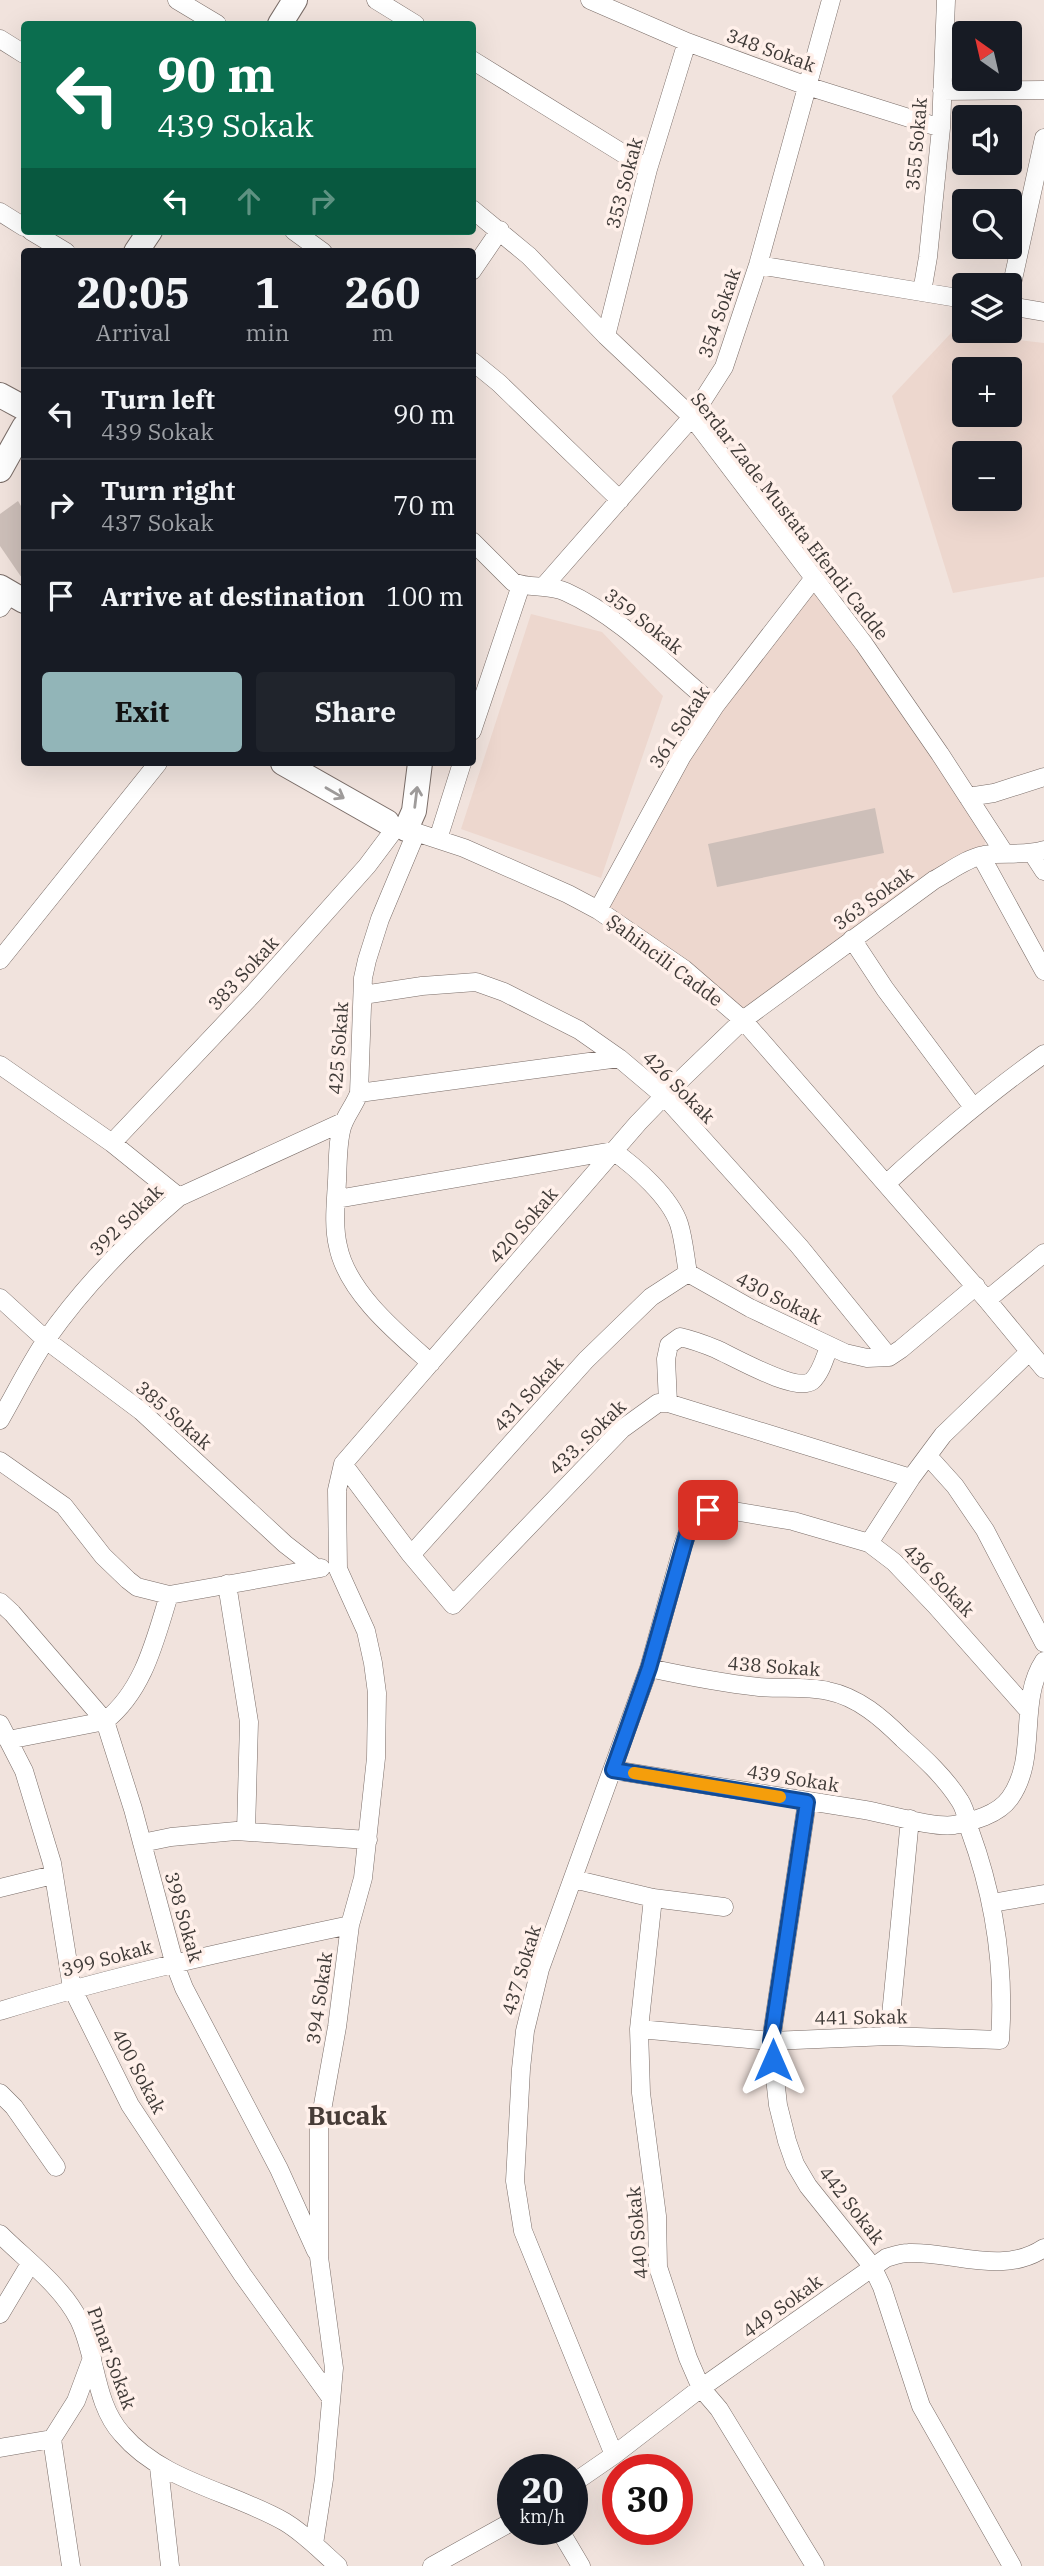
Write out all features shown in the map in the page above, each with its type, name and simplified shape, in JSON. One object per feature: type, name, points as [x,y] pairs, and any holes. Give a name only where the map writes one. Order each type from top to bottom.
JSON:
[{"type":"street","points":[[177,0],[212,21]]},
{"type":"street","points":[[282,21],[295,0]]},
{"type":"street","points":[[376,0],[410,21]]},
{"type":"street","name":"348 Sokak","points":[[590,0],[620,6],[687,42],[807,86],[941,128]]},
{"type":"street","name":"354 Sokak","points":[[544,586],[692,417],[730,354],[758,265],[831,0]]},
{"type":"street","name":"355 Sokak","points":[[922,292],[941,128],[946,0]]},
{"type":"street","points":[[0,40],[21,52]]},
{"type":"street","name":"353 Sokak","points":[[606,336],[648,169],[687,42]]},
{"type":"street","points":[[476,62],[648,169]]},
{"type":"street","points":[[942,91],[1044,90]]},
{"type":"street","points":[[1014,273],[1044,138]]},
{"type":"street","points":[[0,212],[21,225]]},
{"type":"street","name":"Serdar Zade Mustata Efendi Cadde","points":[[476,212],[500,230],[692,417],[871,655],[1005,854]]},
{"type":"street","points":[[476,265],[500,230]]},
{"type":"street","points":[[38,235],[60,248]]},
{"type":"street","points":[[299,235],[317,248]]},
{"type":"street","points":[[758,265],[952,297]]},
{"type":"street","points":[[1022,308],[1044,312]]},
{"type":"street","points":[[476,364],[499,383],[620,500]]},
{"type":"street","points":[[0,395],[21,406]]},
{"type":"street","points":[[0,470],[21,432]]},
{"type":"street","points":[[476,545],[507,577],[521,585],[476,715]]},
{"type":"street","name":"361 Sokak","points":[[598,910],[682,756],[715,706],[814,578]]},
{"type":"street","name":"359 Sokak","points":[[521,585],[551,586],[574,596],[618,624],[715,706]]},
{"type":"street","points":[[0,960],[156,766]]},
{"type":"street","name":"Şahincili Cadde","points":[[288,766],[402,828],[438,839],[568,894],[598,910],[684,969],[743,1020],[982,1293],[1044,1369]]},
{"type":"street","points":[[402,828],[414,811],[420,766]]},
{"type":"street","points":[[438,839],[461,766]]},
{"type":"street","points":[[968,797],[994,793],[1044,777]]},
{"type":"street","name":"425 Sokak","points":[[402,828],[363,978],[359,1093],[354,1108],[343,1122],[335,1225],[344,1266],[373,1307],[431,1363]]},
{"type":"street","name":"383 Sokak","points":[[112,1143],[271,974],[402,828]]},
{"type":"street","points":[[1039,852],[1044,872]]},
{"type":"street","name":"363 Sokak","points":[[743,1020],[934,880],[981,856],[1039,852]]},
{"type":"street","points":[[981,856],[1044,971]]},
{"type":"street","points":[[852,939],[885,989],[973,1107]]},
{"type":"street","name":"426 Sokak","points":[[363,996],[422,986],[476,982],[504,992],[579,1030],[619,1058],[664,1096],[799,1246],[889,1357]]},
{"type":"street","name":"420 Sokak","points":[[342,1464],[613,1151],[664,1096],[743,1020]]},
{"type":"street","points":[[886,1184],[973,1107],[1044,1054]]},
{"type":"street","points":[[359,1093],[619,1058]]},
{"type":"street","points":[[0,1065],[112,1143],[179,1197]]},
{"type":"street","name":"392 Sokak","points":[[0,1420],[46,1340],[105,1268],[179,1197],[343,1122]]},
{"type":"street","points":[[337,1199],[613,1151],[629,1162],[669,1204],[680,1229],[688,1273]]},
{"type":"street","points":[[889,1357],[1044,1252]]},
{"type":"street","name":"430 Sokak","points":[[688,1273],[829,1347],[867,1358],[889,1357]]},
{"type":"street","name":"431 Sokak","points":[[411,1556],[586,1360],[651,1297],[688,1273]]},
{"type":"street","name":"385 Sokak","points":[[0,1298],[46,1340],[141,1411],[285,1545],[316,1568]]},
{"type":"street","points":[[829,1347],[818,1373],[811,1382],[802,1384],[752,1366],[695,1340],[680,1337],[669,1345],[666,1359],[668,1403],[911,1478]]},
{"type":"street","points":[[869,1544],[928,1455],[967,1410],[1029,1352]]},
{"type":"street","name":"433. Sokak","points":[[411,1556],[453,1605],[622,1429],[658,1402],[668,1403]]},
{"type":"street","points":[[928,1455],[949,1478],[985,1530],[1044,1643]]},
{"type":"street","points":[[0,1461],[64,1506],[103,1556],[138,1587],[169,1595],[316,1568],[338,1569]]},
{"type":"street","points":[[342,1464],[411,1556]]},
{"type":"street","name":"394 Sokak","points":[[314,2544],[324,2479],[334,2368],[319,2256],[318,2127],[337,2027],[350,1925],[363,1878],[376,1758],[377,1693],[366,1631],[338,1569],[337,1490],[342,1464]]},
{"type":"street","name":"436 Sokak","points":[[708,1510],[722,1509],[793,1521],[869,1544],[894,1562],[1029,1711]]},
{"type":"street","name":"437 Sokak","points":[[614,2454],[523,2231],[515,2181],[516,2134],[525,2031],[540,1969],[649,1668],[689,1527],[694,1516],[708,1510]]},
{"type":"street","points":[[227,1584],[249,1723],[246,1831]]},
{"type":"street","points":[[4,1732],[105,1721],[127,1700],[141,1677],[169,1595]]},
{"type":"street","name":"398 Sokak","points":[[0,1602],[105,1721],[174,1962],[184,1988],[285,2180],[319,2256]]},
{"type":"street","name":"439 Sokak","points":[[613,1770],[940,1825],[955,1825],[966,1820],[984,1818],[1010,1798],[1023,1770],[1033,1680],[1044,1661]]},
{"type":"street","name":"438 Sokak","points":[[649,1668],[716,1682],[830,1691],[879,1715],[937,1771],[965,1810],[992,1903],[1001,1976],[1000,2040]]},
{"type":"street","name":"400 Sokak","points":[[4,1732],[24,1771],[54,1875],[72,1988],[130,2105],[243,2274],[331,2398]]},
{"type":"street","name":"442 Sokak","points":[[807,1802],[771,2041],[778,2105],[786,2141],[808,2186],[872,2266],[882,2287],[921,2406],[1012,2566]]},
{"type":"street","points":[[889,2036],[910,1819]]},
{"type":"street","points":[[142,1843],[171,1837],[246,1831],[368,1840]]},
{"type":"street","points":[[0,1888],[54,1875]]},
{"type":"street","points":[[573,1879],[653,1898],[724,1907]]},
{"type":"street","points":[[992,1903],[1044,1894]]},
{"type":"street","name":"440 Sokak","points":[[653,1898],[639,2029],[641,2093],[657,2216],[658,2267],[679,2334],[701,2388],[719,2409],[815,2566]]},
{"type":"street","name":"399 Sokak","points":[[0,2011],[72,1988],[174,1962],[350,1925]]},
{"type":"street","name":"441 Sokak","points":[[639,2029],[771,2041],[889,2036],[1000,2040]]},
{"type":"street","points":[[0,2092],[14,2107],[56,2167]]},
{"type":"street","name":"Pınar Sokak","points":[[0,2234],[65,2298],[78,2320],[92,2358],[104,2406],[123,2436],[159,2467],[286,2523],[338,2566]]},
{"type":"street","name":"449 Sokak","points":[[615,2454],[701,2388],[886,2258],[907,2253],[1009,2261],[1032,2256],[1044,2248]]},
{"type":"street","points":[[0,2314],[30,2264]]},
{"type":"street","points":[[71,2566],[52,2439],[76,2401],[92,2358]]},
{"type":"street","points":[[0,2448],[52,2439]]},
{"type":"street","points":[[159,2467],[170,2566]]},
{"type":"street","points":[[432,2566],[497,2530]]},
{"type":"street","points":[[568,2545],[580,2566]]},
{"type":"shaded area","points":[[952,332],[952,343],[1022,343],[1022,340],[1044,343],[1044,577],[953,593],[892,396]]},
{"type":"shaded area","points":[[814,578],[989,830],[981,856],[743,1020],[599,910],[715,706]]},
{"type":"shaded area","points":[[531,614],[602,632],[663,696],[601,878],[461,829]]},
{"type":"building","points":[[18,501],[21,506],[21,577],[0,546],[0,514]]},
{"type":"building","points":[[875,808],[884,853],[717,887],[708,844]]},
{"type":"slow traffic","points":[[634,1773],[780,1797]]},
{"type":"district","name":"Bucak","points":[[347,2115]]},
{"type":"route","points":[[708,1510],[694,1516],[689,1527],[649,1668],[613,1770],[807,1802],[771,2041],[773,2060]]}]
